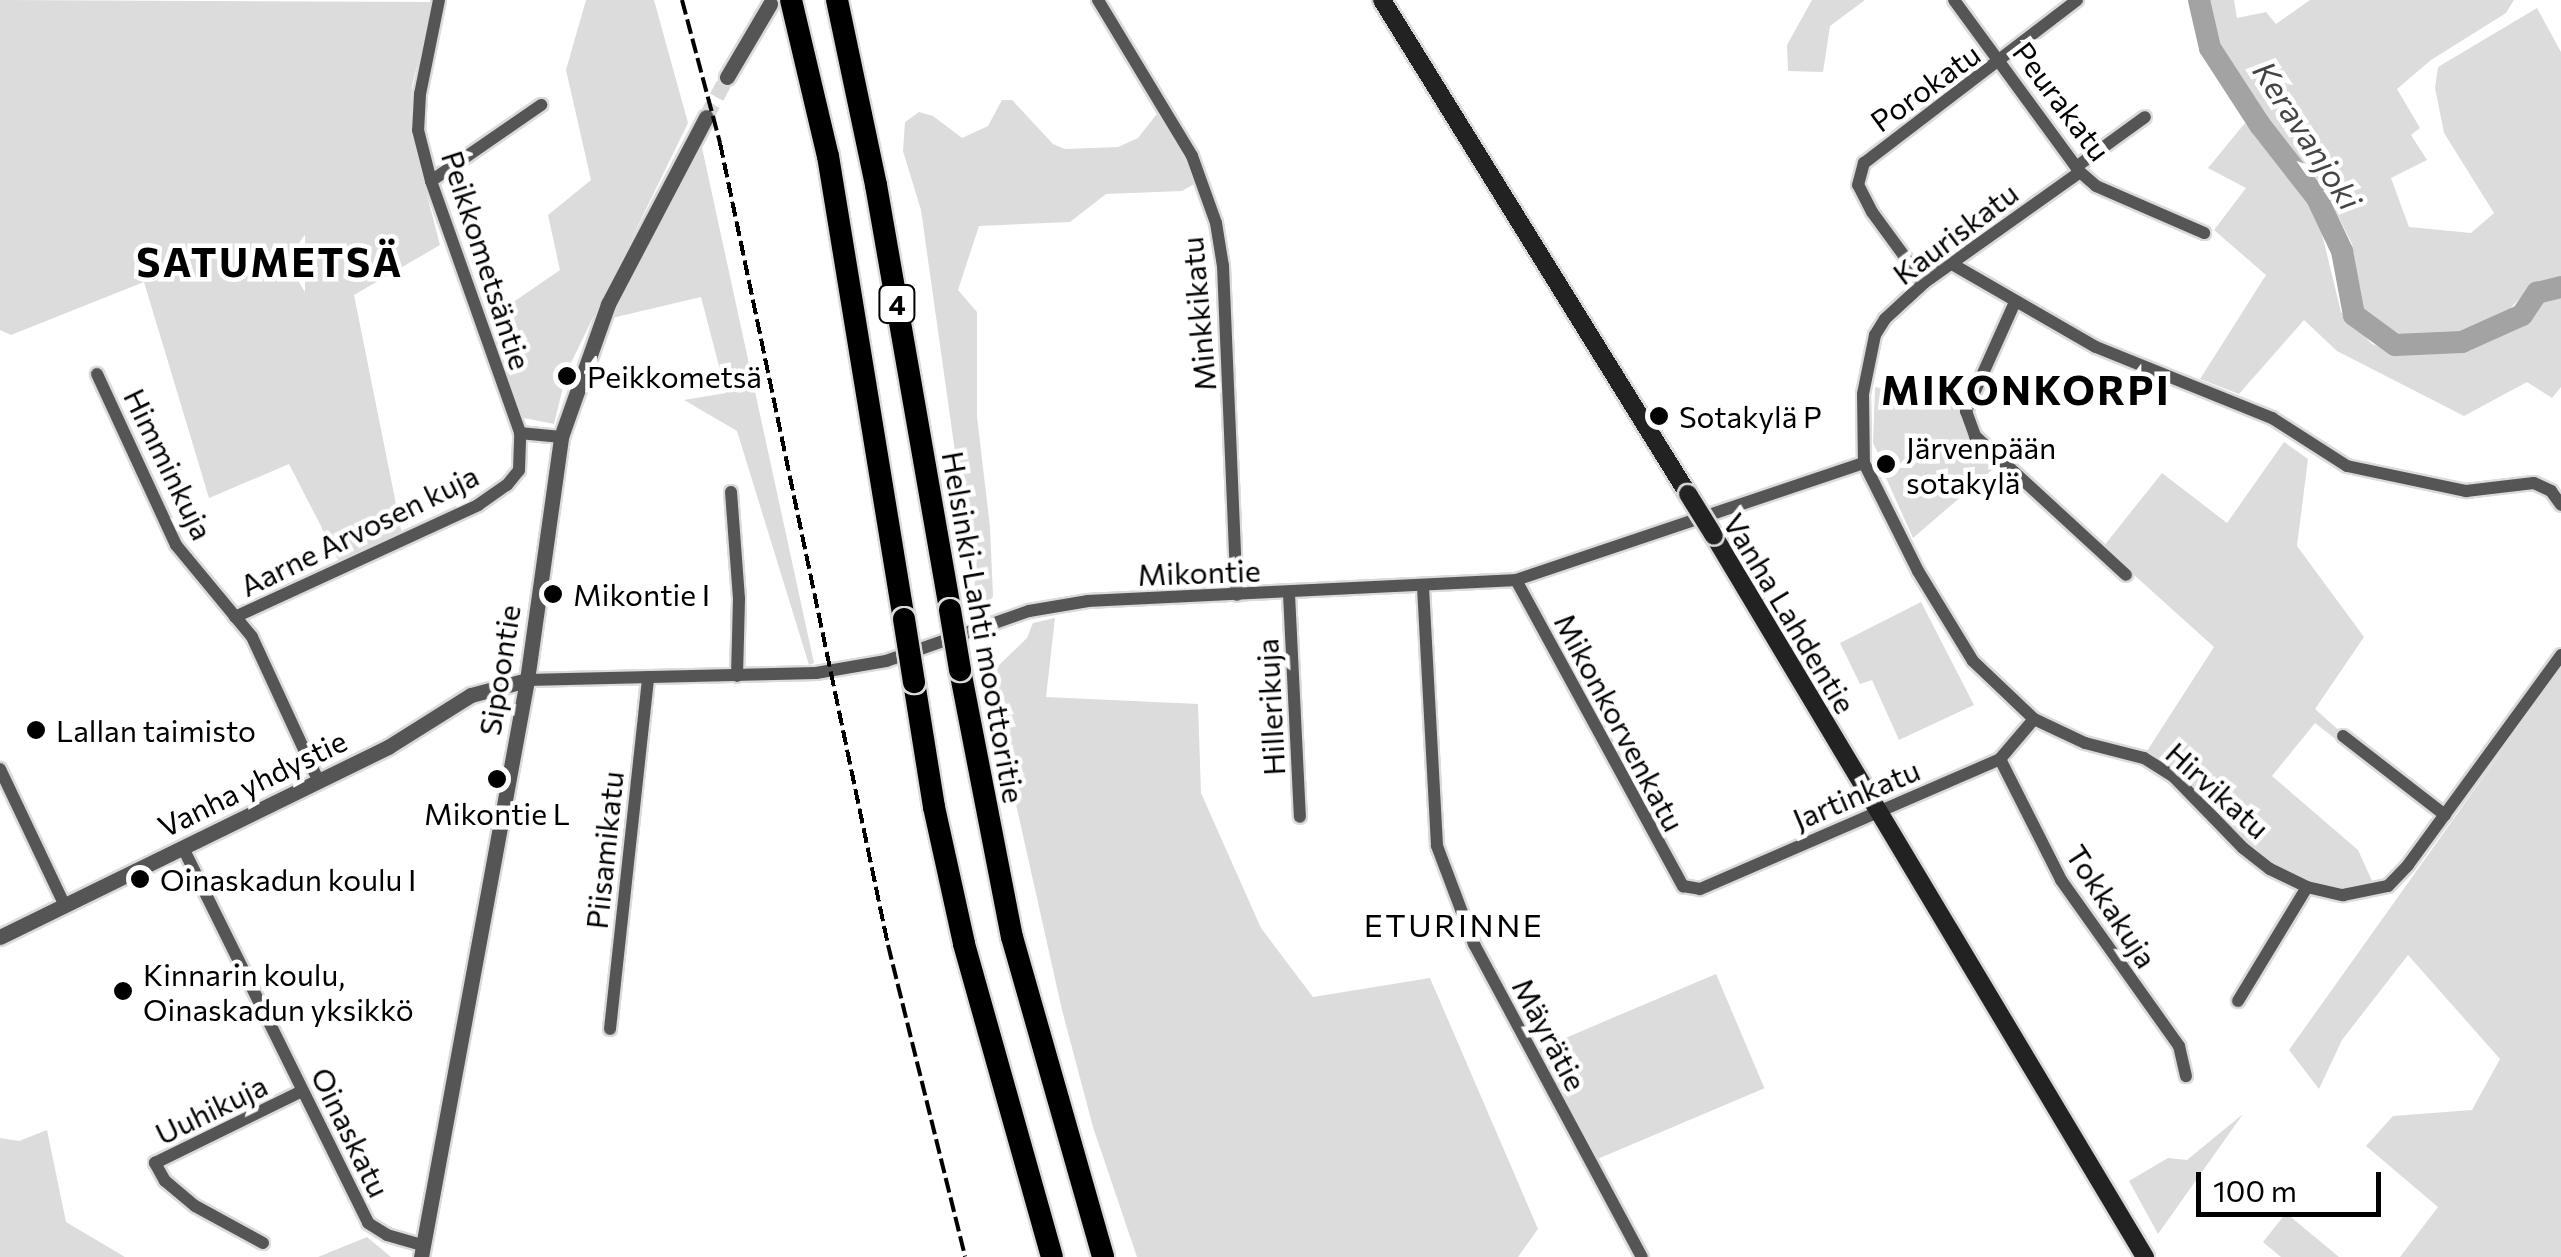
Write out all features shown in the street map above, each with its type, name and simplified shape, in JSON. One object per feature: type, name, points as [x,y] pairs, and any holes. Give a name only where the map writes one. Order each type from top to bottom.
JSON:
[{"type":"highway","name":"Helsinki-Lahti moottoritie","points":[[837,0],[876,184],[960,670],[1012,937],[1102,1257]]},
{"type":"highway","name":"4","points":[[780,2],[798,26],[828,156],[934,807],[964,944],[1052,1257]]},
{"type":"main road","name":"Vanha Lahdentie","points":[[1382,0],[1714,536],[1876,813],[2146,1257]]},
{"type":"street","name":"Peikkometsäntie","points":[[440,0],[418,130],[431,180],[520,433]]},
{"type":"street","name":"Minkkikatu","points":[[1098,0],[1192,156],[1216,223],[1223,266],[1237,594]]},
{"type":"street","name":"Peurakatu","points":[[1954,0],[2078,170],[2096,186],[2204,233]]},
{"type":"street","name":"Porokatu","points":[[1924,283],[1872,212],[1858,185],[1864,164],[2077,0]]},
{"type":"street","points":[[727,77],[780,2]]},
{"type":"street","points":[[431,180],[541,106]]},
{"type":"street","name":"Sipoontie","points":[[422,1251],[527,680],[561,438],[608,304],[706,117]]},
{"type":"street","name":"Kauriskatu","points":[[1864,463],[1863,394],[1875,335],[1885,319],[1924,283],[2145,118]]},
{"type":"street","points":[[1952,264],[2096,347],[2246,404],[2347,466],[2466,491],[2534,482],[2551,491],[2561,505]]},
{"type":"street","points":[[2015,302],[1966,411],[1975,436],[2126,575]]},
{"type":"street","name":"Himminkuja","points":[[96,374],[176,546],[252,637],[318,780]]},
{"type":"street","points":[[520,433],[561,438]]},
{"type":"street","name":"Aarne Arvosen kuja","points":[[236,617],[478,505],[506,486],[519,470],[520,433]]},
{"type":"street","name":"Mikontie","points":[[527,680],[737,676],[855,668],[1029,611],[1088,601],[1516,580],[1864,463]]},
{"type":"street","name":"Hirvikatu","points":[[1864,463],[1918,571],[1973,661],[2034,720],[2085,744],[2144,758],[2174,777],[2243,848],[2307,888],[2344,895],[2388,886],[2445,815],[2561,655]]},
{"type":"street","points":[[730,492],[739,599],[737,676]]},
{"type":"street","name":"Mikonkorvenkatu","points":[[1516,580],[1683,886]]},
{"type":"street","name":"Mäyrätie","points":[[1423,587],[1436,846],[1474,944],[1642,1257]]},
{"type":"street","name":"Hillerikuja","points":[[1289,594],[1300,818]]},
{"type":"street","name":"Piisamikatu","points":[[610,1029],[648,677]]},
{"type":"street","name":"Vanha yhdystie","points":[[0,937],[388,747],[471,695],[527,680]]},
{"type":"street","name":"Jartinkatu","points":[[1683,886],[1700,889],[2000,759],[2034,720]]},
{"type":"street","points":[[2343,736],[2445,815]]},
{"type":"street","name":"Tokkakuja","points":[[2000,759],[2061,880],[2179,1046],[2186,1076]]},
{"type":"street","points":[[0,769],[64,904]]},
{"type":"street","name":"Oinaskatu","points":[[183,848],[368,1223],[422,1251]]},
{"type":"street","points":[[2238,1002],[2307,888]]},
{"type":"street","name":"Uuhikuja","points":[[263,1242],[195,1206],[165,1180],[155,1163],[302,1092]]},
{"type":"shaded area","points":[[0,0],[433,2],[412,86],[410,130],[440,245],[354,295],[403,539],[342,567],[289,464],[209,498],[144,282],[11,335],[0,330]]},
{"type":"shaded area","points":[[586,0],[654,0],[688,123],[567,371],[554,424],[514,416],[480,325],[560,270],[548,215],[591,180],[566,70]]},
{"type":"shaded area","points":[[1812,0],[1865,0],[1830,26],[1823,72],[1788,71],[1787,45]]},
{"type":"shaded area","points":[[2205,0],[2234,0],[2237,18],[2266,12],[2276,24],[2310,0],[2514,0],[2506,13],[2431,60],[2397,89],[2420,128],[2411,135],[2427,160],[2391,178],[2409,227],[2471,233],[2494,213],[2444,133],[2435,88],[2438,67],[2537,8],[2561,52],[2561,279],[2531,286],[2510,309],[2459,332],[2399,336],[2362,311],[2352,244],[2324,188],[2268,120],[2220,45]]},
{"type":"shaded area","points":[[1002,100],[1012,100],[1053,144],[1065,149],[1118,147],[1138,138],[1156,115],[1162,115],[1196,183],[1182,191],[1106,194],[1070,222],[979,226],[958,290],[977,312],[977,417],[990,527],[993,596],[984,611],[966,607],[974,592],[977,556],[967,537],[921,210],[903,151],[905,122],[919,112],[933,116],[962,138],[988,126]]},
{"type":"shaded area","points":[[2245,123],[2314,201],[2341,312],[2372,344],[2399,354],[2467,351],[2526,324],[2545,301],[2561,297],[2561,387],[2552,398],[2527,382],[2464,416],[2337,351],[2304,320],[2239,394],[2200,379],[2266,275],[2214,230],[2246,188],[2208,168]]},
{"type":"shaded area","points":[[701,143],[814,663],[809,665],[737,431],[684,400],[726,393],[701,297],[612,318]]},
{"type":"shaded area","points":[[1875,387],[1964,403],[1962,414],[1999,464],[1913,538],[1886,478],[1895,464],[1891,457],[1880,457],[1873,443]]},
{"type":"shaded area","points":[[2284,442],[2308,459],[2297,546],[2364,637],[2315,709],[2343,734],[2338,741],[2315,723],[2272,776],[2358,850],[2373,883],[2344,888],[2308,882],[2272,862],[2233,830],[2178,772],[2147,751],[2214,647],[2103,547],[2162,473],[2227,523]]},
{"type":"shaded area","points":[[1921,602],[1974,705],[1899,740],[1872,680],[1860,684],[1840,643]]},
{"type":"shaded area","points":[[1055,618],[1046,697],[1198,704],[1201,793],[1261,928],[1313,997],[1430,978],[1538,1229],[1518,1257],[1137,1257],[1093,1127],[1062,1010],[1001,737],[997,667],[1027,638],[1033,623]]},
{"type":"shaded area","points":[[2561,668],[2561,1257],[2400,1257],[2438,1207],[2366,1146],[2393,1116],[2472,1110],[2500,1059],[2408,955],[2342,1040],[2319,1089],[2289,1050]]},
{"type":"shaded area","points":[[1716,974],[1764,1088],[1587,1164],[1538,1049]]},
{"type":"shaded area","points":[[2243,1114],[2158,1234],[2129,1181],[2168,1158],[2187,1160]]},
{"type":"shaded area","points":[[47,1130],[66,1222],[125,1257],[0,1257],[0,1138],[19,1141]]},
{"type":"shaded area","points":[[2286,1213],[2339,1257],[2281,1257],[2263,1242]]},
{"type":"shaded area","points":[[367,1237],[391,1257],[318,1257]]},
{"type":"waterway","name":"Keravanjoki","points":[[2199,0],[2210,48],[2260,125],[2317,198],[2342,251],[2354,315],[2395,345],[2462,342],[2522,315],[2537,293],[2561,287]]},
{"type":"tunnel","points":[[706,117],[727,77]]},
{"type":"railway","points":[[682,0],[720,143],[888,945],[965,1257]]},
{"type":"place","name":"Peikkometsä","points":[[567,376]]},
{"type":"place","name":"Sotakylä P","points":[[1659,416]]},
{"type":"place","name":"Järvenpään sotakylä","points":[[1886,464]]},
{"type":"place","name":"Mikontie I","points":[[553,594]]},
{"type":"place","name":"Lallan taimisto","points":[[36,730]]},
{"type":"place","name":"Mikontie L","points":[[497,779]]},
{"type":"place","name":"Oinaskadun koulu I","points":[[140,879]]},
{"type":"place","name":"Kinnarin koulu, Oinaskadun yksikkö","points":[[123,991]]},
{"type":"district","name":"SATUMETSÄ","points":[[270,261]]},
{"type":"district","name":"MIKONKORPI","points":[[2026,389]]},
{"type":"district","name":"ETURINNE","points":[[1454,924]]}]
